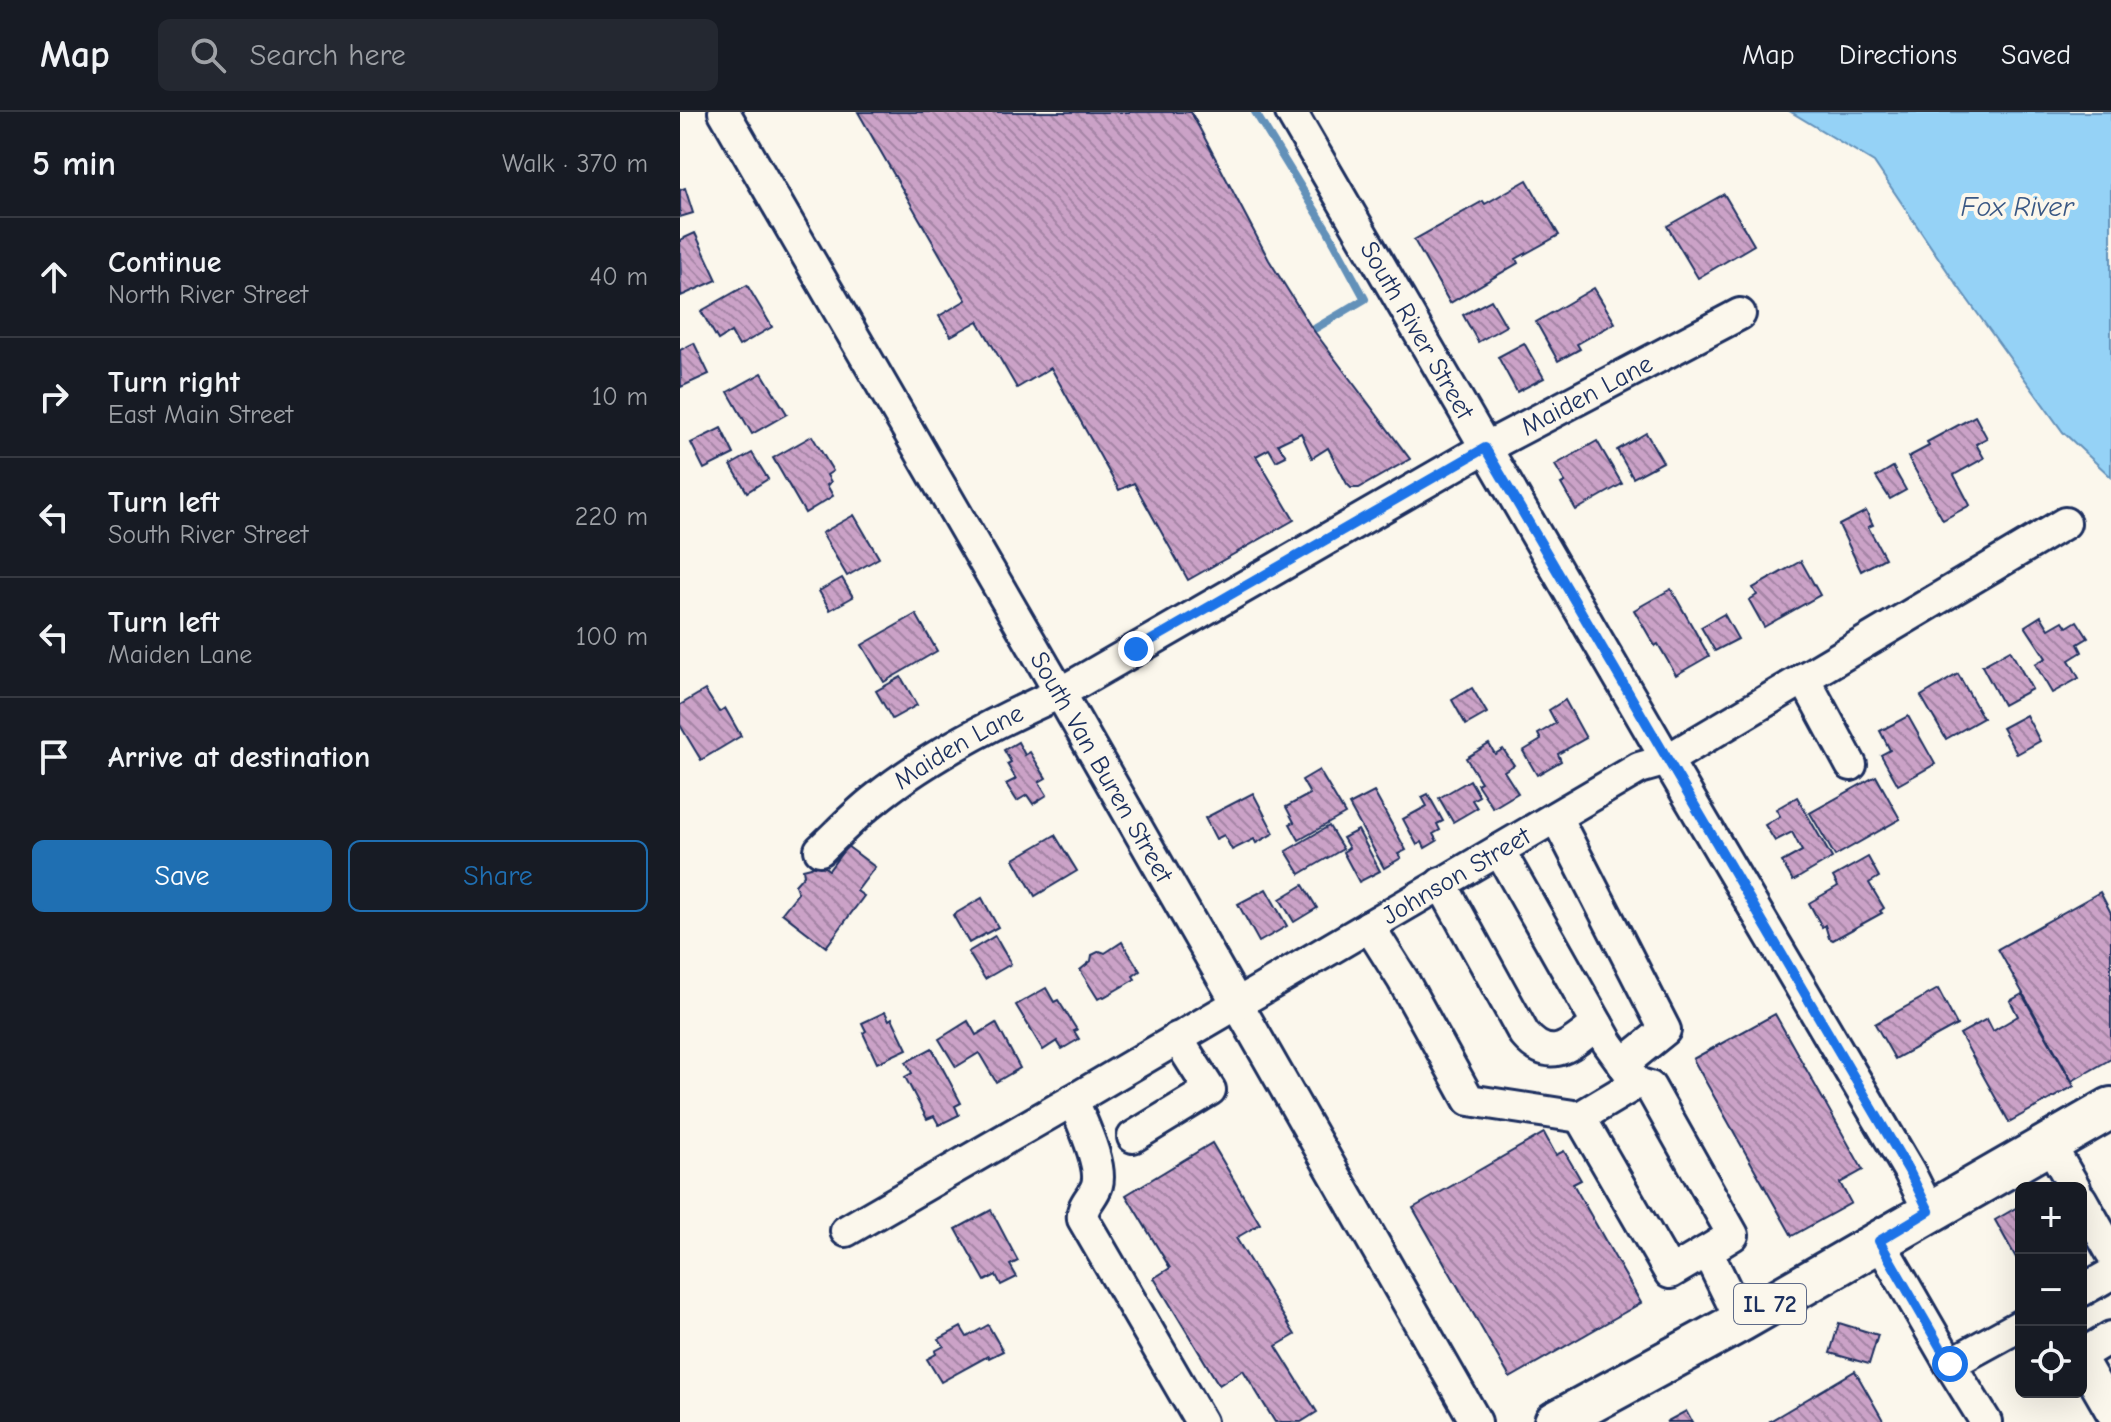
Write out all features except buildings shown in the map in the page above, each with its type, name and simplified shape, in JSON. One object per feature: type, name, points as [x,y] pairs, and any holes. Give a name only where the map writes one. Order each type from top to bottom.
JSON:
[{"type":"main road","name":"IL 72","points":[[1555,1422],[1741,1321],[2111,1108]]},
{"type":"street","name":"South Van Buren Street","points":[[724,112],[1476,1422]]},
{"type":"street","name":"South River Street","points":[[1291,112],[1909,1171],[1929,1211]]},
{"type":"street","name":"Maiden Lane","points":[[820,850],[876,798],[988,728],[1060,693],[1485,448],[1740,314]]},
{"type":"street","name":"Johnson Street","points":[[846,1231],[1639,768],[1667,760],[2065,523]]},
{"type":"street","points":[[1804,678],[1851,765]]},
{"type":"street","points":[[1556,817],[1665,1030],[1630,1073],[1580,1117]]},
{"type":"street","points":[[1499,850],[1597,1024],[1630,1073],[1650,1087],[1733,1235],[1670,1273],[1580,1117]]},
{"type":"street","points":[[1441,883],[1524,1034],[1534,1046],[1546,1051],[1559,1050],[1597,1024]]},
{"type":"street","points":[[1369,926],[1403,980],[1469,1100],[1580,1117]]},
{"type":"street","points":[[1133,1137],[1210,1090],[1177,1038]]},
{"type":"street","points":[[1073,1100],[1098,1169],[1097,1186],[1083,1208],[1083,1219],[1201,1422]]},
{"type":"street","points":[[2049,1143],[2072,1182]]},
{"type":"street","points":[[2087,1210],[2111,1252]]},
{"type":"street","points":[[1879,1241],[1986,1422]]},
{"type":"street","points":[[1707,1251],[1741,1321]]},
{"type":"street","points":[[2087,1288],[2111,1274]]},
{"type":"street","points":[[1950,1364],[2018,1326]]},
{"type":"street","points":[[2087,1353],[2111,1337]]},
{"type":"street","points":[[2087,1368],[2111,1411]]},
{"type":"water","name":"Fox River","points":[[1791,112],[2111,112],[2111,477],[2063,432],[1952,278],[1874,162]]},
{"type":"waterway","points":[[1255,112],[1328,231],[1365,299],[1316,328]]},
{"type":"route","points":[[1136,649],[1485,448],[1909,1171],[1929,1211],[1879,1241],[1950,1364]]}]
